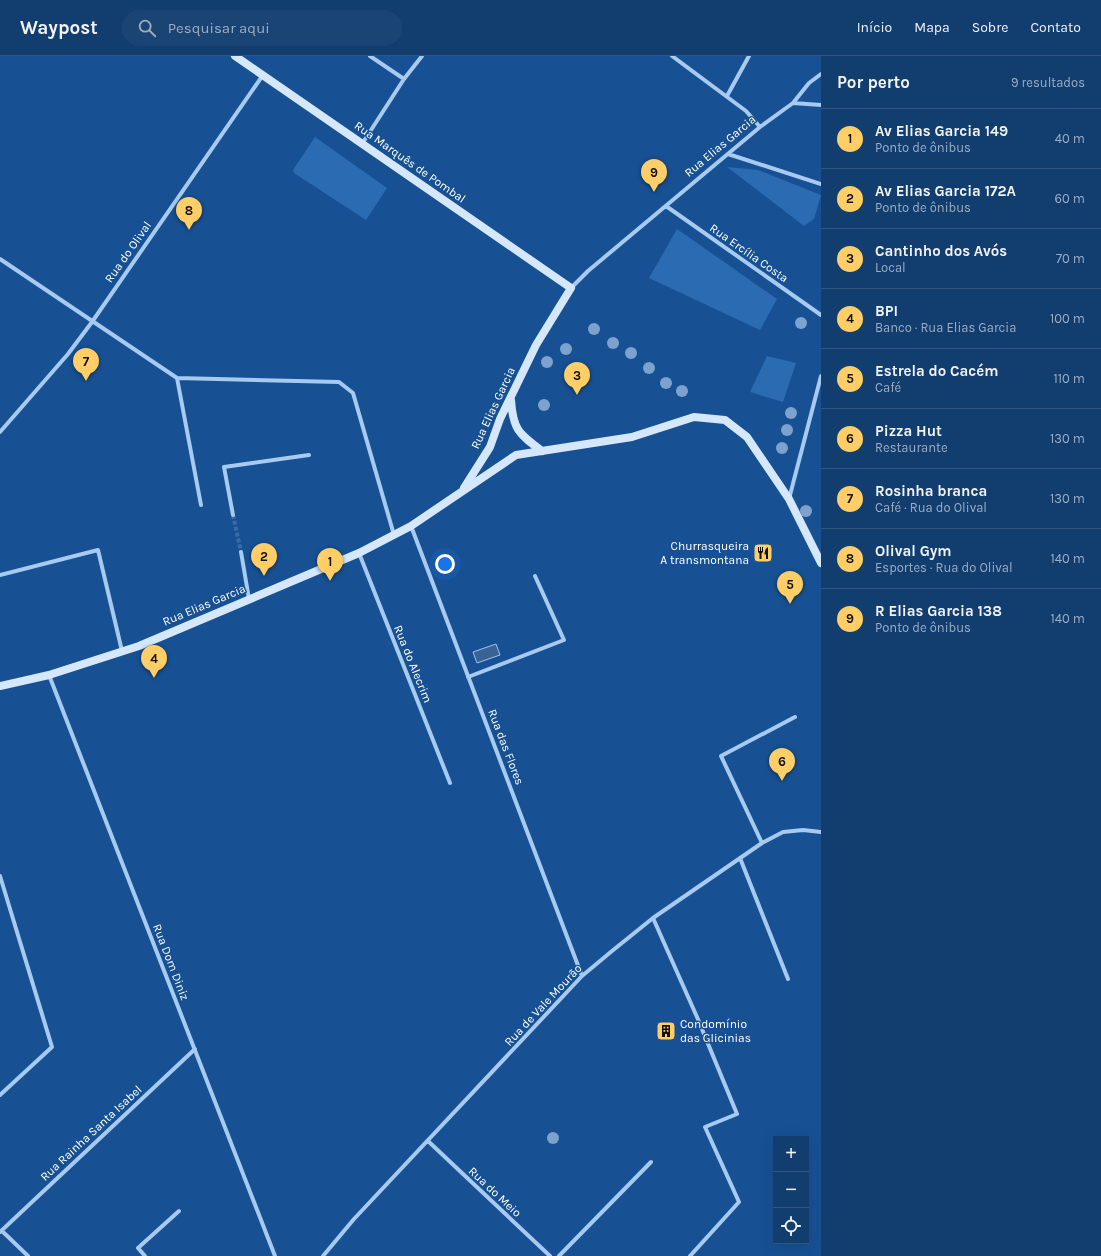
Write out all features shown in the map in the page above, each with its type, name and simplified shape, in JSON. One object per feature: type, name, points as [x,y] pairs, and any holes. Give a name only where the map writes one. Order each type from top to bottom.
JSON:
[{"type":"street","name":"Rua Marquês de Pombal","points":[[235,56],[571,288]]},
{"type":"street","points":[[370,56],[404,79]]},
{"type":"street","points":[[362,144],[404,79],[422,56]]},
{"type":"street","points":[[672,56],[746,111],[760,127]]},
{"type":"street","points":[[727,96],[749,56]]},
{"type":"street","name":"Rua Elias Garcia","points":[[0,686],[49,675],[139,646],[249,600],[359,553],[411,526],[463,491],[490,447],[500,419],[536,345],[571,288],[588,271],[760,127],[793,103],[809,83],[821,74]]},
{"type":"street","name":"Rua do Olival","points":[[0,432],[68,354],[92,322],[263,75]]},
{"type":"street","points":[[793,103],[821,105]]},
{"type":"street","points":[[728,154],[821,184]]},
{"type":"street","name":"Rua Ercília Costa","points":[[666,206],[821,315]]},
{"type":"street","points":[[0,259],[177,378],[339,382],[353,393],[386,512],[394,535]]},
{"type":"street","points":[[789,499],[821,376]]},
{"type":"street","points":[[177,378],[201,505]]},
{"type":"street","points":[[510,399],[512,418],[521,435],[542,451]]},
{"type":"street","points":[[463,491],[516,455],[632,437],[694,417],[725,420],[747,437],[789,499],[821,563]]},
{"type":"street","points":[[233,515],[224,467],[309,455]]},
{"type":"street","name":"Rua das Flores","points":[[411,526],[582,976]]},
{"type":"street","points":[[0,576],[98,550],[122,651]]},
{"type":"street","points":[[241,552],[249,600]]},
{"type":"street","name":"Rua do Alecrim","points":[[359,553],[450,783]]},
{"type":"street","points":[[468,677],[564,640],[535,576]]},
{"type":"street","name":"Rua Dom Diniz","points":[[49,675],[275,1256]]},
{"type":"street","points":[[762,843],[721,756],[795,717]]},
{"type":"street","name":"Rua de Vale Mourão","points":[[323,1256],[354,1219],[582,976],[653,918],[762,843],[783,832],[803,830],[821,832]]},
{"type":"street","points":[[740,858],[788,979]]},
{"type":"street","points":[[0,876],[52,1047],[0,1095]]},
{"type":"street","points":[[653,918],[697,1017],[737,1114],[705,1127],[739,1202],[690,1256]]},
{"type":"street","name":"Rua Rainha Santa Isabel","points":[[1,1232],[195,1049]]},
{"type":"street","name":"Rua do Meio","points":[[428,1141],[550,1256]]},
{"type":"street","points":[[559,1256],[650,1162]]},
{"type":"street","points":[[145,1256],[138,1248],[179,1211]]},
{"type":"street","points":[[1,1232],[28,1256]]},
{"type":"shaded area","points":[[315,137],[387,188],[366,220],[294,173],[293,170]]},
{"type":"shaded area","points":[[727,167],[758,170],[821,195],[814,219],[804,226]]},
{"type":"shaded area","points":[[677,229],[777,299],[760,330],[649,278]]},
{"type":"shaded area","points":[[767,356],[796,363],[783,402],[750,392]]},
{"type":"shaded area","points":[[496,644],[500,655],[477,663],[473,652]]},
{"type":"tunnel","points":[[233,515],[241,552]]},
{"type":"place","name":"R Elias Garcia 138","points":[[654,192]]},
{"type":"place","name":"Olival Gym","points":[[189,230]]},
{"type":"place","name":"Rosinha branca","points":[[86,381]]},
{"type":"place","name":"Cantinho dos Avós","points":[[577,395]]},
{"type":"place","name":"Churrasqueira A transmontana","points":[[763,553]]},
{"type":"place","name":"Av Elias Garcia 172A","points":[[264,576]]},
{"type":"place","name":"Av Elias Garcia 149","points":[[330,581]]},
{"type":"place","name":"Estrela do Cacém","points":[[790,604]]},
{"type":"place","name":"BPI","points":[[154,678]]},
{"type":"place","name":"Pizza Hut","points":[[782,781]]},
{"type":"place","name":"Condomínio das Glicinias","points":[[666,1031]]}]
